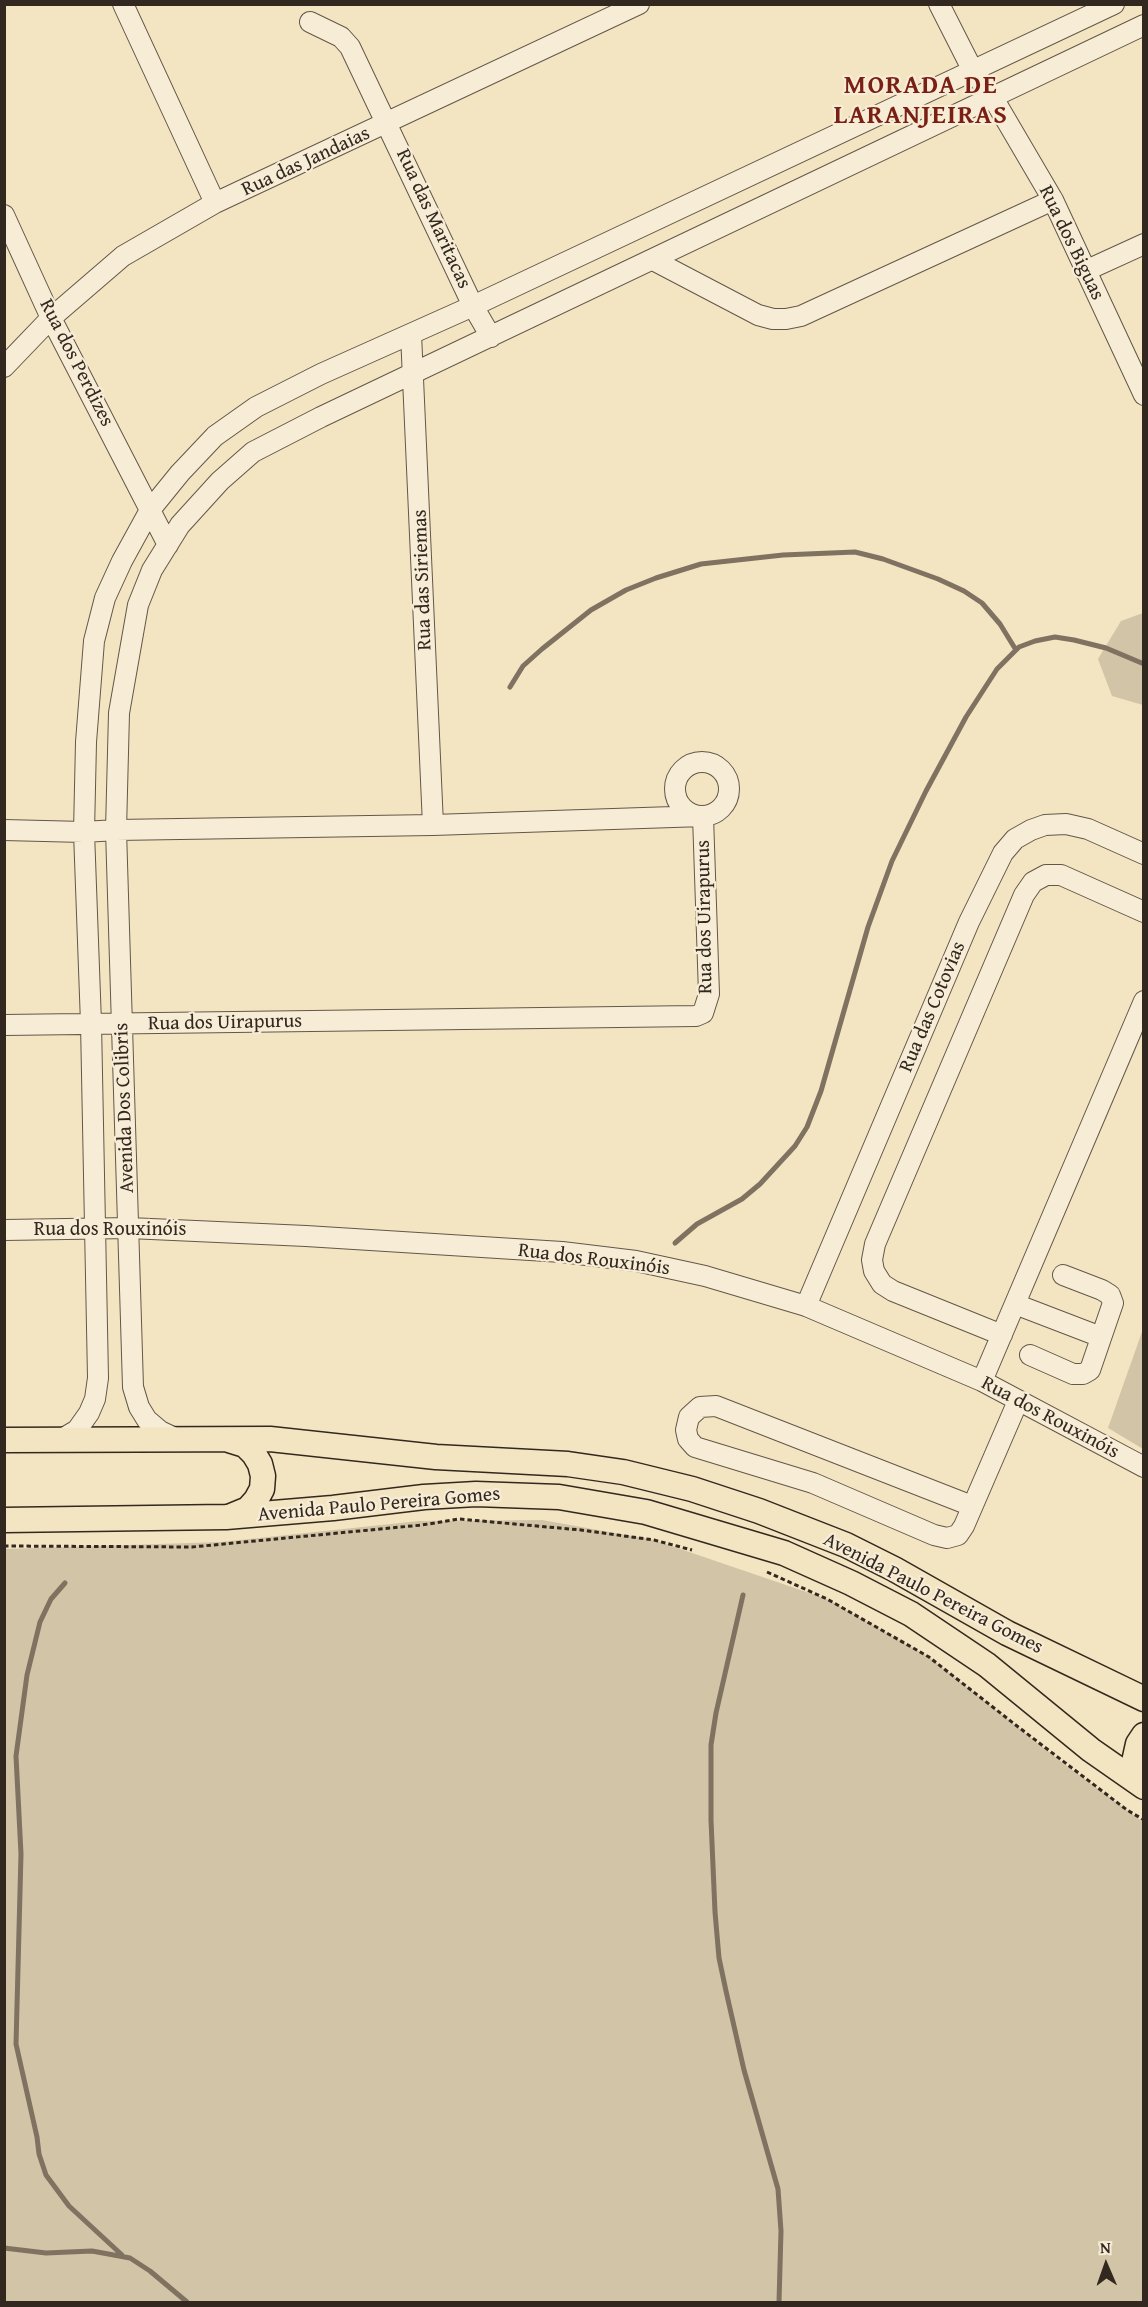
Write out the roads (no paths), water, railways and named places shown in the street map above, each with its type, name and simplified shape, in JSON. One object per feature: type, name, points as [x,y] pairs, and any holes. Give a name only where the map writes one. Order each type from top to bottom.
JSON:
[{"type":"main road","points":[[223,1438],[250,1449],[260,1464],[263,1476],[262,1489],[256,1500],[242,1512],[226,1518]]},
{"type":"main road","name":"Avenida Paulo Pereira Gomes","points":[[4,1440],[270,1439],[463,1459],[568,1464],[623,1472],[692,1488],[790,1522],[846,1545],[894,1569],[1007,1633],[1143,1699]]},
{"type":"main road","name":"Avenida Paulo Pereira Gomes","points":[[4,1520],[226,1518],[433,1496],[517,1494],[604,1503],[688,1523],[784,1553],[851,1583],[911,1614],[987,1665],[1091,1750],[1143,1786]]},
{"type":"main road","points":[[1143,1736],[1138,1744],[1134,1762],[1143,1786]]},
{"type":"street","points":[[123,4],[215,203]]},
{"type":"street","name":"Rua das Jandaias","points":[[4,368],[51,318],[123,256],[215,203],[388,124],[639,4]]},
{"type":"street","name":"Rua dos Biguas","points":[[939,4],[973,71],[992,96],[1053,200],[1143,394]]},
{"type":"street","name":"Avenida Dos Colibris","points":[[60,1440],[77,1430],[85,1419],[95,1399],[97,1386],[91,1023],[84,832],[86,742],[94,641],[105,598],[150,510],[180,473],[215,436],[256,407],[1114,4]]},
{"type":"street","name":"Rua das Maritacas","points":[[310,22],[347,41],[473,306],[491,337]]},
{"type":"street","name":"Avenida Dos Colibris","points":[[177,1439],[153,1425],[142,1413],[134,1394],[116,830],[119,713],[127,657],[138,605],[153,570],[180,525],[220,481],[253,452],[414,372],[1143,25]]},
{"type":"street","points":[[653,260],[758,315],[786,320],[801,316],[1053,200]]},
{"type":"street","name":"Rua dos Perdizes","points":[[4,215],[51,318],[168,545]]},
{"type":"street","points":[[1085,271],[1143,244]]},
{"type":"street","name":"Rua das Siriemas","points":[[411,334],[433,825]]},
{"type":"street","name":"Rua dos Uirapurus","points":[[4,1025],[696,1016],[704,1013],[709,994],[703,816],[433,825],[116,830]]},
{"type":"street","name":"Rua das Cotovias","points":[[806,1306],[969,921],[1003,853],[1015,839],[1031,830],[1045,825],[1066,824],[1088,829],[1143,854]]},
{"type":"street","points":[[4,830],[84,832],[116,830]]},
{"type":"street","points":[[1002,1335],[893,1291],[882,1284],[874,1271],[872,1260],[875,1244],[1024,895],[1033,882],[1046,875],[1061,875],[1143,912]]},
{"type":"street","points":[[982,1381],[1143,1001]]},
{"type":"street","name":"Rua dos Rouxinóis","points":[[4,1230],[129,1228],[306,1236],[562,1252],[636,1261],[693,1274],[806,1306],[982,1381],[1143,1467]]},
{"type":"street","points":[[1030,1354],[1073,1374],[1083,1374],[1090,1370],[1113,1303],[1110,1295],[1102,1290],[1063,1275]]},
{"type":"street","points":[[1015,1304],[1101,1337]]},
{"type":"street","points":[[972,1506],[716,1406],[700,1407],[689,1417],[686,1430],[688,1439],[695,1447],[813,1483],[934,1535],[947,1538],[957,1535],[972,1506],[1018,1401]]},
{"type":"waterway","points":[[510,687],[523,666],[542,649],[591,610],[626,590],[701,564],[783,555],[855,552],[883,559],[938,579],[964,591],[982,603],[1000,624],[1016,650]]},
{"type":"waterway","points":[[675,1243],[697,1224],[742,1199],[760,1184],[795,1146],[807,1127],[821,1091],[868,927],[892,861],[966,717],[997,669],[1019,647],[1055,637],[1106,648],[1144,664]]},
{"type":"waterway","points":[[65,1583],[51,1599],[40,1622],[27,1675],[16,1756],[21,1854],[16,2044],[39,2154],[46,2175],[69,2206],[122,2255]]},
{"type":"waterway","points":[[743,1595],[711,1745],[715,1912],[719,1958],[726,1991],[744,2070],[778,2189],[781,2231],[779,2302]]},
{"type":"waterway","points":[[4,2248],[46,2253],[92,2251],[130,2258],[150,2271],[187,2302]]},
{"type":"district","name":"MORADA DE LARANJEIRAS","points":[[921,101]]}]
